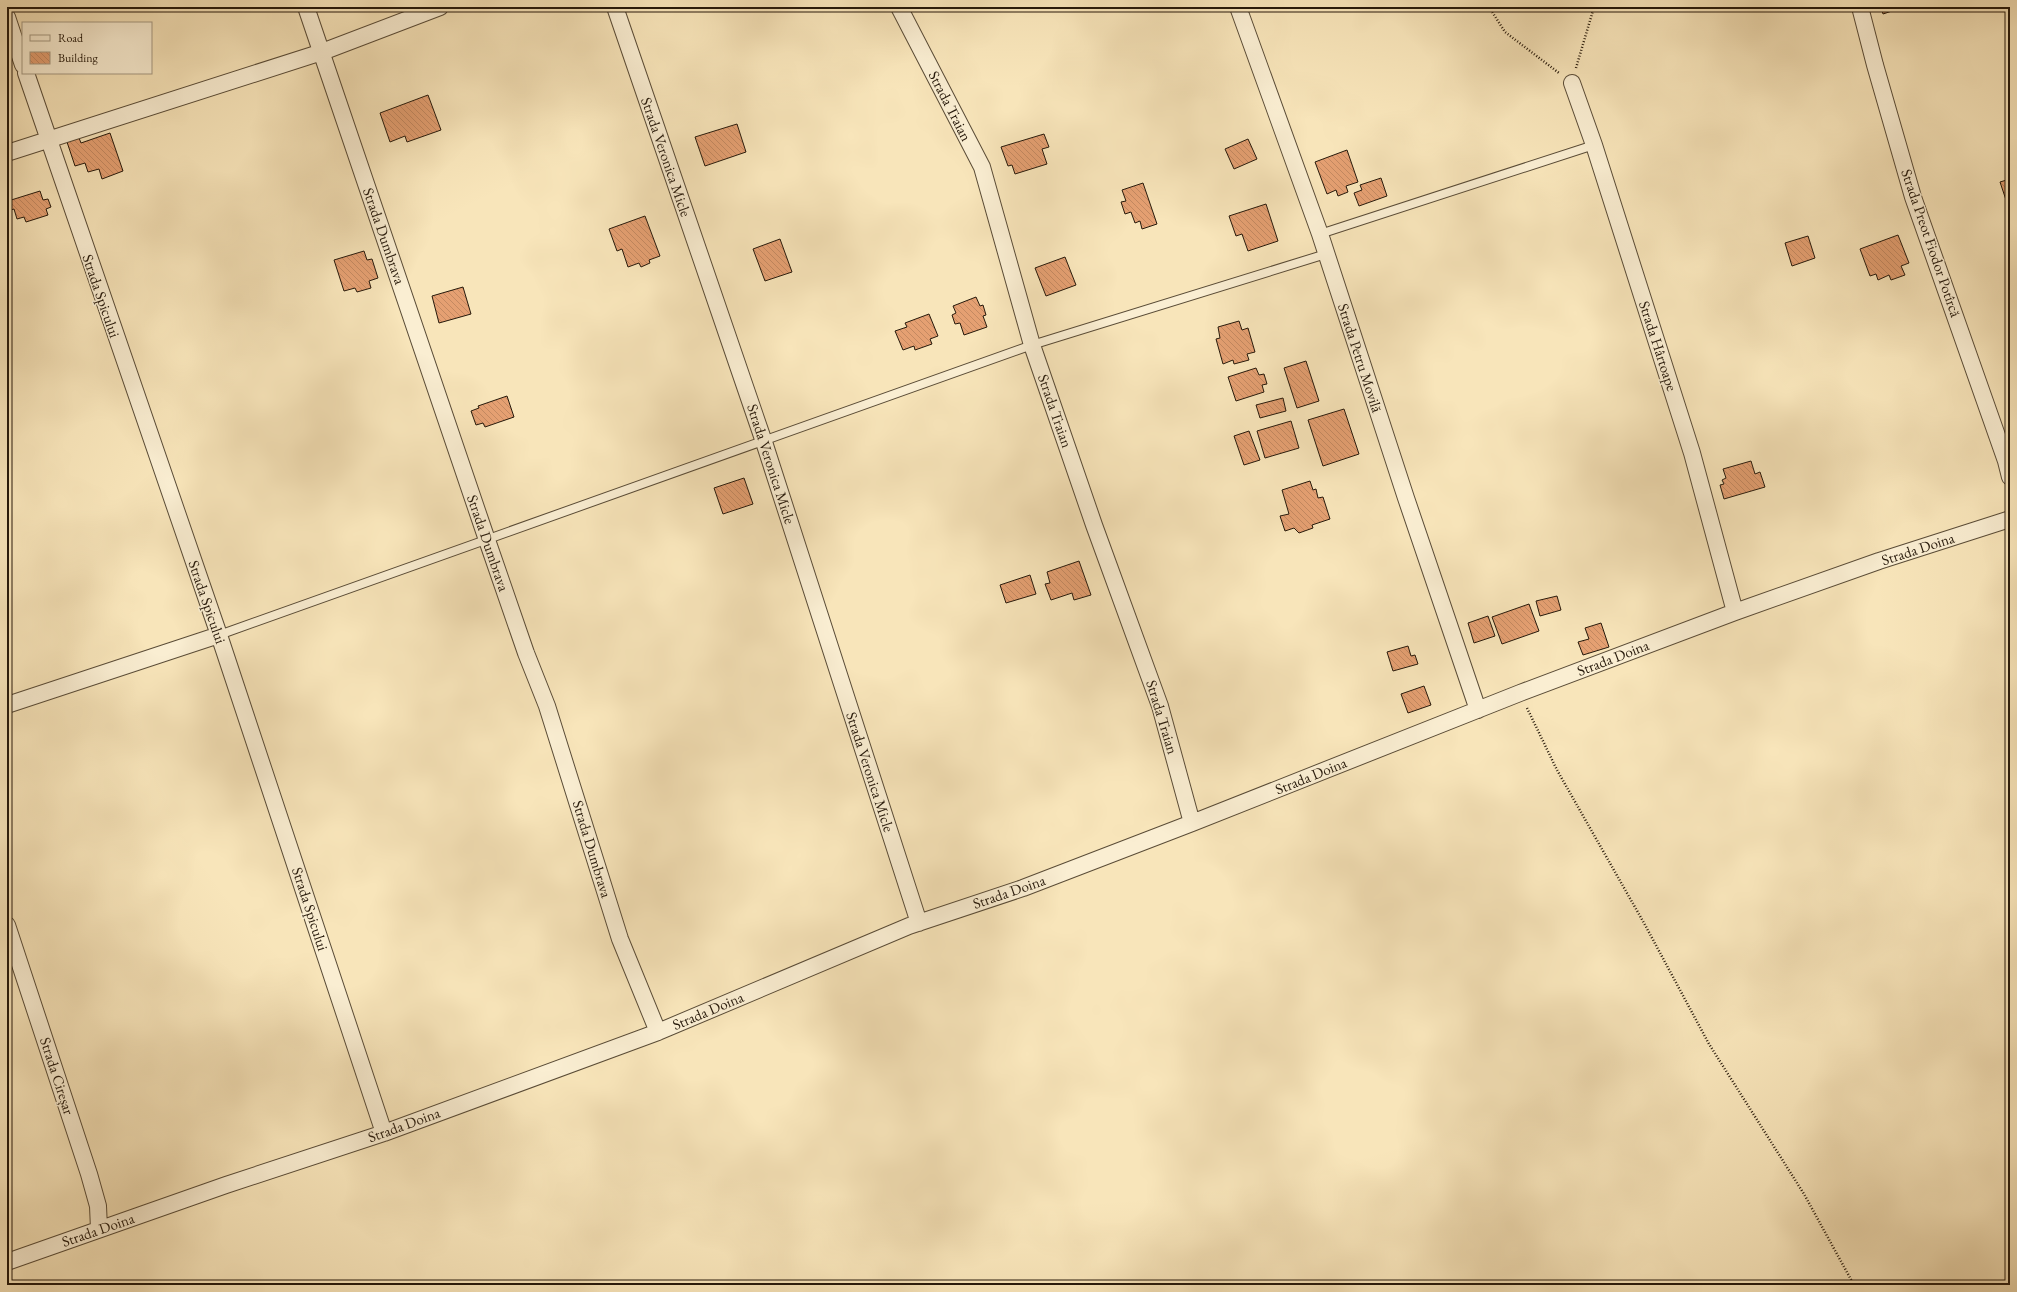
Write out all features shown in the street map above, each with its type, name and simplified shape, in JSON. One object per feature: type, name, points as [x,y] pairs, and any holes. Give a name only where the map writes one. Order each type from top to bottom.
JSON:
[{"type":"street","name":"Strada Dumbrava","points":[[306,7],[487,540],[526,653],[547,706],[620,939],[658,1032]]},
{"type":"street","points":[[7,153],[322,52],[440,7]]},
{"type":"street","name":"Strada Veronica Micle","points":[[615,7],[764,442],[919,923]]},
{"type":"street","name":"Strada Traian","points":[[899,7],[982,167],[1032,345],[1094,525],[1160,706],[1192,824]]},
{"type":"street","name":"Strada Petru Movilă","points":[[1238,7],[1320,234],[1406,498],[1478,710]]},
{"type":"street","name":"Strada Preot Fiodor Potîrcă","points":[[1860,7],[1913,197],[2010,477]]},
{"type":"street","points":[[7,17],[22,62]]},
{"type":"street","name":"Strada Spicului","points":[[26,74],[218,636],[384,1133]]},
{"type":"street","name":"Strada Hârtoape","points":[[1572,83],[1594,145],[1692,453],[1735,612]]},
{"type":"street","name":"Strada Doina","points":[[7,1262],[384,1133],[658,1032],[919,923],[1023,888],[1192,824],[1520,693],[1735,612],[1879,561],[2010,519]]},
{"type":"street","points":[[7,705],[218,636]]},
{"type":"street","name":"Strada Cireșar","points":[[7,925],[89,1174],[98,1206],[99,1230]]},
{"type":"lane","points":[[1320,234],[1594,145]]},
{"type":"lane","points":[[218,636],[1032,345],[1326,254]]},
{"type":"path","points":[[1489,7],[1505,32],[1572,83],[1594,7]]},
{"type":"path","points":[[1520,693],[1557,770],[1640,916],[1709,1044],[1804,1194],[1854,1285]]},
{"type":"building","points":[[1881,7],[1904,7],[1883,14]]},
{"type":"building","points":[[428,95],[441,130],[407,142],[405,136],[390,142],[380,113]]},
{"type":"building","points":[[737,124],[746,152],[705,166],[695,137]]},
{"type":"building","points":[[110,133],[123,171],[102,179],[99,169],[88,172],[85,163],[75,166],[67,142],[79,138],[81,143]]},
{"type":"building","points":[[1044,134],[1049,147],[1042,149],[1047,164],[1015,174],[1012,165],[1008,166],[1001,147]]},
{"type":"building","points":[[1248,139],[1257,159],[1234,169],[1225,149]]},
{"type":"building","points":[[1347,150],[1358,182],[1346,186],[1348,192],[1338,196],[1336,190],[1327,194],[1315,162]]},
{"type":"building","points":[[1381,178],[1387,196],[1359,206],[1354,193],[1362,190],[1360,185]]},
{"type":"building","points":[[2010,179],[2010,202],[2007,203],[2000,182]]},
{"type":"building","points":[[1143,183],[1157,224],[1142,229],[1140,221],[1135,223],[1131,212],[1125,214],[1121,202],[1126,201],[1122,190]]},
{"type":"building","points":[[40,191],[43,200],[48,199],[51,207],[46,209],[48,215],[26,222],[24,217],[17,219],[14,209],[11,210],[8,201]]},
{"type":"building","points":[[1266,204],[1278,241],[1248,251],[1242,234],[1236,236],[1229,216]]},
{"type":"building","points":[[645,216],[660,256],[649,260],[650,263],[641,267],[639,263],[628,267],[622,249],[617,251],[609,229]]},
{"type":"building","points":[[1898,235],[1909,263],[1901,266],[1905,275],[1891,280],[1889,275],[1878,280],[1876,274],[1870,276],[1860,249]]},
{"type":"building","points":[[1808,236],[1815,258],[1792,266],[1785,243]]},
{"type":"building","points":[[780,239],[792,272],[765,281],[753,249]]},
{"type":"building","points":[[364,251],[367,260],[372,259],[378,278],[369,281],[371,288],[357,292],[355,288],[344,291],[334,260]]},
{"type":"building","points":[[1065,257],[1076,285],[1046,296],[1035,268]]},
{"type":"building","points":[[463,287],[471,314],[439,323],[432,296]]},
{"type":"building","points":[[976,297],[980,306],[983,305],[986,315],[983,316],[987,327],[964,335],[960,323],[955,324],[952,315],[956,313],[953,306]]},
{"type":"building","points":[[929,314],[938,336],[930,339],[932,344],[915,350],[914,346],[903,350],[895,331],[907,327],[905,323]]},
{"type":"building","points":[[1239,321],[1242,330],[1248,328],[1255,352],[1247,354],[1249,360],[1234,364],[1233,360],[1223,364],[1216,339],[1220,338],[1218,327]]},
{"type":"building","points":[[1306,361],[1319,401],[1297,408],[1284,368]]},
{"type":"building","points":[[1256,368],[1259,375],[1264,374],[1267,384],[1262,385],[1264,392],[1236,401],[1228,377]]},
{"type":"building","points":[[507,396],[514,417],[485,427],[483,423],[476,425],[471,411],[479,408],[478,406]]},
{"type":"building","points":[[1283,398],[1286,411],[1260,418],[1256,405]]},
{"type":"building","points":[[1344,409],[1359,454],[1323,466],[1308,420]]},
{"type":"building","points":[[1291,421],[1299,448],[1265,458],[1257,431]]},
{"type":"building","points":[[1249,431],[1260,460],[1244,465],[1234,436]]},
{"type":"building","points":[[1751,461],[1755,474],[1760,472],[1765,487],[1724,499],[1720,485],[1724,484],[1722,480],[1726,478],[1723,469]]},
{"type":"building","points":[[744,478],[753,504],[723,514],[714,488]]},
{"type":"building","points":[[1310,481],[1313,490],[1316,489],[1318,498],[1323,497],[1330,519],[1312,525],[1313,528],[1299,533],[1294,528],[1285,531],[1280,516],[1289,514],[1282,490]]},
{"type":"building","points":[[1079,561],[1091,595],[1074,600],[1072,593],[1051,600],[1045,584],[1050,583],[1047,572]]},
{"type":"building","points":[[1030,575],[1036,594],[1006,603],[1000,585]]},
{"type":"building","points":[[1557,596],[1561,610],[1540,616],[1536,601]]},
{"type":"building","points":[[1529,604],[1539,631],[1502,644],[1492,617]]},
{"type":"building","points":[[1488,616],[1495,636],[1474,643],[1468,623]]},
{"type":"building","points":[[1601,623],[1609,647],[1583,655],[1578,642],[1589,639],[1585,628]]},
{"type":"building","points":[[1408,646],[1411,656],[1415,655],[1418,664],[1393,671],[1387,652]]},
{"type":"building","points":[[1424,686],[1431,705],[1408,713],[1401,694]]}]
